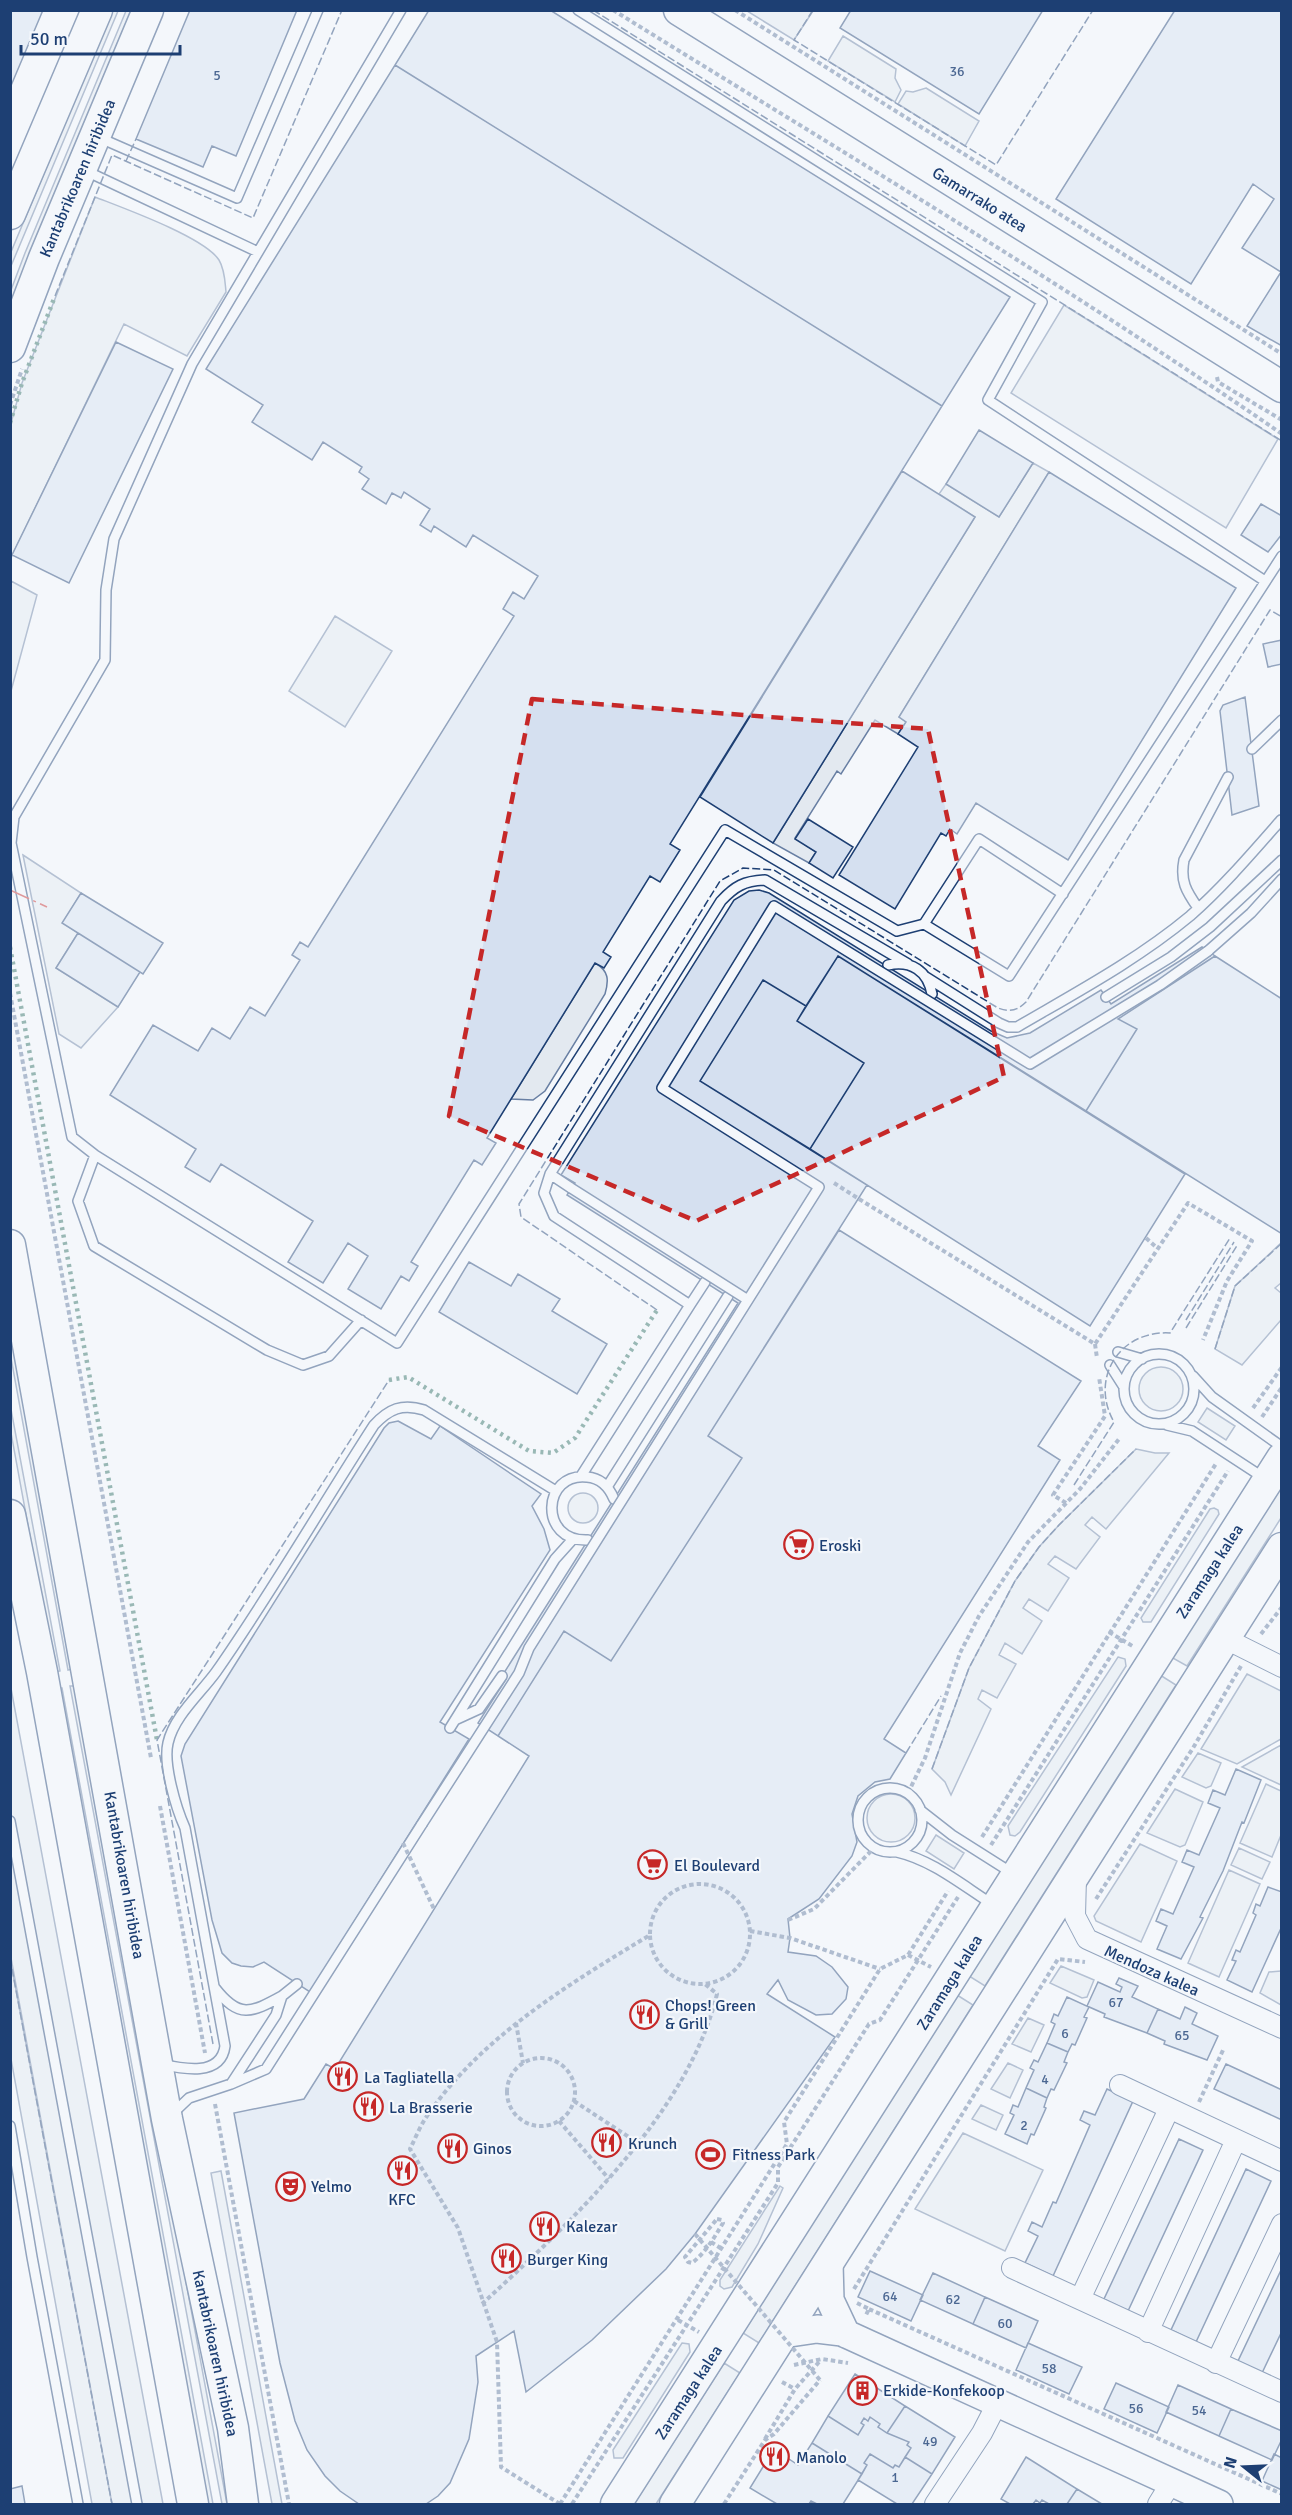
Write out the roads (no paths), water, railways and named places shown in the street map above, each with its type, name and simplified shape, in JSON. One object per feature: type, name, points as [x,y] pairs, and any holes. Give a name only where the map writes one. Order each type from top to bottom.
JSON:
[{"type":"main road","points":[[10,214],[97,10]]},
{"type":"main road","name":"Kantabrikoaren hiribidea","points":[[10,347],[148,10]]},
{"type":"main road","name":"Gamarrako atea","points":[[679,10],[1281,387]]},
{"type":"main road","name":"Kantabrikoaren hiribidea","points":[[10,1245],[167,2118],[233,2427],[243,2505]]},
{"type":"main road","name":"Zaramaga kalea","points":[[616,2505],[1274,1469]]},
{"type":"main road","points":[[10,1515],[14,1558],[193,2505]]},
{"type":"main road","points":[[675,2505],[1076,1873],[1237,1644],[1281,1548]]},
{"type":"main road","points":[[233,2427],[259,2505]]},
{"type":"street","points":[[1237,1644],[1281,1667]]},
{"type":"street","name":"Mendoza kalea","points":[[1076,1873],[1075,1916],[1079,1928],[1087,1939],[1281,2028]]},
{"type":"street","points":[[1120,2085],[1281,2161]]},
{"type":"street","points":[[1080,2299],[1169,2109]]},
{"type":"street","points":[[1148,2332],[1236,2140]]},
{"type":"street","points":[[1216,2363],[1281,2224]]},
{"type":"street","points":[[829,2263],[830,2300],[851,2336]]},
{"type":"street","points":[[1012,2268],[1281,2392]]},
{"type":"street","points":[[783,2334],[817,2329],[851,2336],[998,2402],[1165,2494],[1219,2505]]},
{"type":"street","points":[[935,2505],[982,2433],[998,2402]]},
{"type":"lane","points":[[95,136],[237,198],[318,10]]},
{"type":"lane","points":[[401,10],[192,364],[114,539],[106,590],[105,660],[14,817],[11,843],[72,1137],[95,1155],[398,1343],[725,830],[897,931],[924,924],[979,839],[1063,894]]},
{"type":"lane","points":[[578,10],[1042,302],[988,400],[1265,582]]},
{"type":"lane","points":[[81,169],[258,252]]},
{"type":"lane","points":[[924,924],[1009,976],[1281,556]]},
{"type":"lane","points":[[1252,749],[1281,720]]},
{"type":"lane","points":[[1198,908],[1184,888],[1181,874],[1184,860],[1228,777]]},
{"type":"lane","points":[[690,1305],[554,1216],[544,1193],[550,1174],[721,901],[734,887],[747,881],[765,880],[776,885],[908,964],[999,1023],[1017,1027],[1123,965],[1198,908],[1242,864],[1281,819]]},
{"type":"lane","points":[[1281,819],[1281,826]]},
{"type":"lane","points":[[1106,997],[1171,957],[1209,927],[1281,860]]},
{"type":"lane","points":[[167,2118],[189,2098],[267,2069],[519,1673],[529,1648],[819,1187],[662,1088],[774,906],[1030,1064],[1160,984],[1208,951],[1251,912],[1281,879]]},
{"type":"lane","points":[[888,965],[908,964]]},
{"type":"lane","points":[[926,976],[932,994]]},
{"type":"lane","points":[[95,1155],[78,1201],[94,1246],[267,1350],[303,1365],[329,1356],[361,1320]]},
{"type":"lane","points":[[550,1174],[748,1300]]},
{"type":"lane","points":[[581,1476],[705,1282]]},
{"type":"lane","points":[[608,1487],[728,1296]]},
{"type":"lane","points":[[1118,1352],[1142,1359]]},
{"type":"lane","points":[[1125,1387],[1133,1366],[1142,1359],[1160,1354],[1169,1356],[1185,1366],[1212,1397],[1281,1448]]},
{"type":"lane","points":[[1110,1365],[1125,1387],[1129,1406],[1134,1414],[1152,1423],[1192,1431],[1236,1458],[1274,1469]]},
{"type":"lane","points":[[1162,1424],[1183,1415],[1190,1407],[1194,1384],[1191,1374]]},
{"type":"lane","points":[[158,2063],[188,2070],[207,2066],[221,2060],[225,2046],[184,1828],[177,1810],[167,1744],[173,1729],[215,1672],[374,1425],[386,1412],[401,1407],[411,1406],[424,1410],[556,1491]]},
{"type":"lane","points":[[588,1540],[573,1539],[557,1528],[551,1509],[556,1491],[571,1478],[581,1476],[600,1480],[608,1487],[614,1499]]},
{"type":"lane","points":[[502,1676],[479,1709],[452,1724],[555,1559],[573,1539]]},
{"type":"lane","points":[[866,1788],[878,1790],[893,1787],[908,1793],[920,1810],[974,1849],[1017,1876]]},
{"type":"lane","points":[[878,1790],[857,1807],[860,1833],[874,1848],[913,1856],[997,1907]]},
{"type":"lane","points":[[894,1852],[915,1840],[921,1826],[920,1810]]},
{"type":"lane","points":[[10,1821],[137,2505]]},
{"type":"lane","points":[[213,1986],[238,2010],[255,2011],[282,1996],[297,1984]]},
{"type":"lane","points":[[231,2084],[276,2015],[282,1996]]},
{"type":"lane","points":[[10,2126],[78,2505]]},
{"type":"place","name":"Eroski","points":[[798,1545]]},
{"type":"place","name":"El Boulevard","points":[[653,1865]]},
{"type":"place","name":"Chops! Green & Grill","points":[[644,2014]]},
{"type":"place","name":"La Tagliatella","points":[[343,2077]]},
{"type":"place","name":"La Brasserie","points":[[368,2107]]},
{"type":"place","name":"Krunch","points":[[607,2143]]},
{"type":"place","name":"Ginos","points":[[452,2148]]},
{"type":"place","name":"Fitness Park","points":[[711,2154]]},
{"type":"place","name":"KFC","points":[[402,2171]]},
{"type":"place","name":"Yelmo","points":[[290,2186]]},
{"type":"place","name":"Kalezar","points":[[545,2226]]},
{"type":"place","name":"Burger King","points":[[506,2259]]},
{"type":"place","name":"Erkide-Konfekoop","points":[[862,2390]]},
{"type":"place","name":"Manolo","points":[[775,2457]]}]
